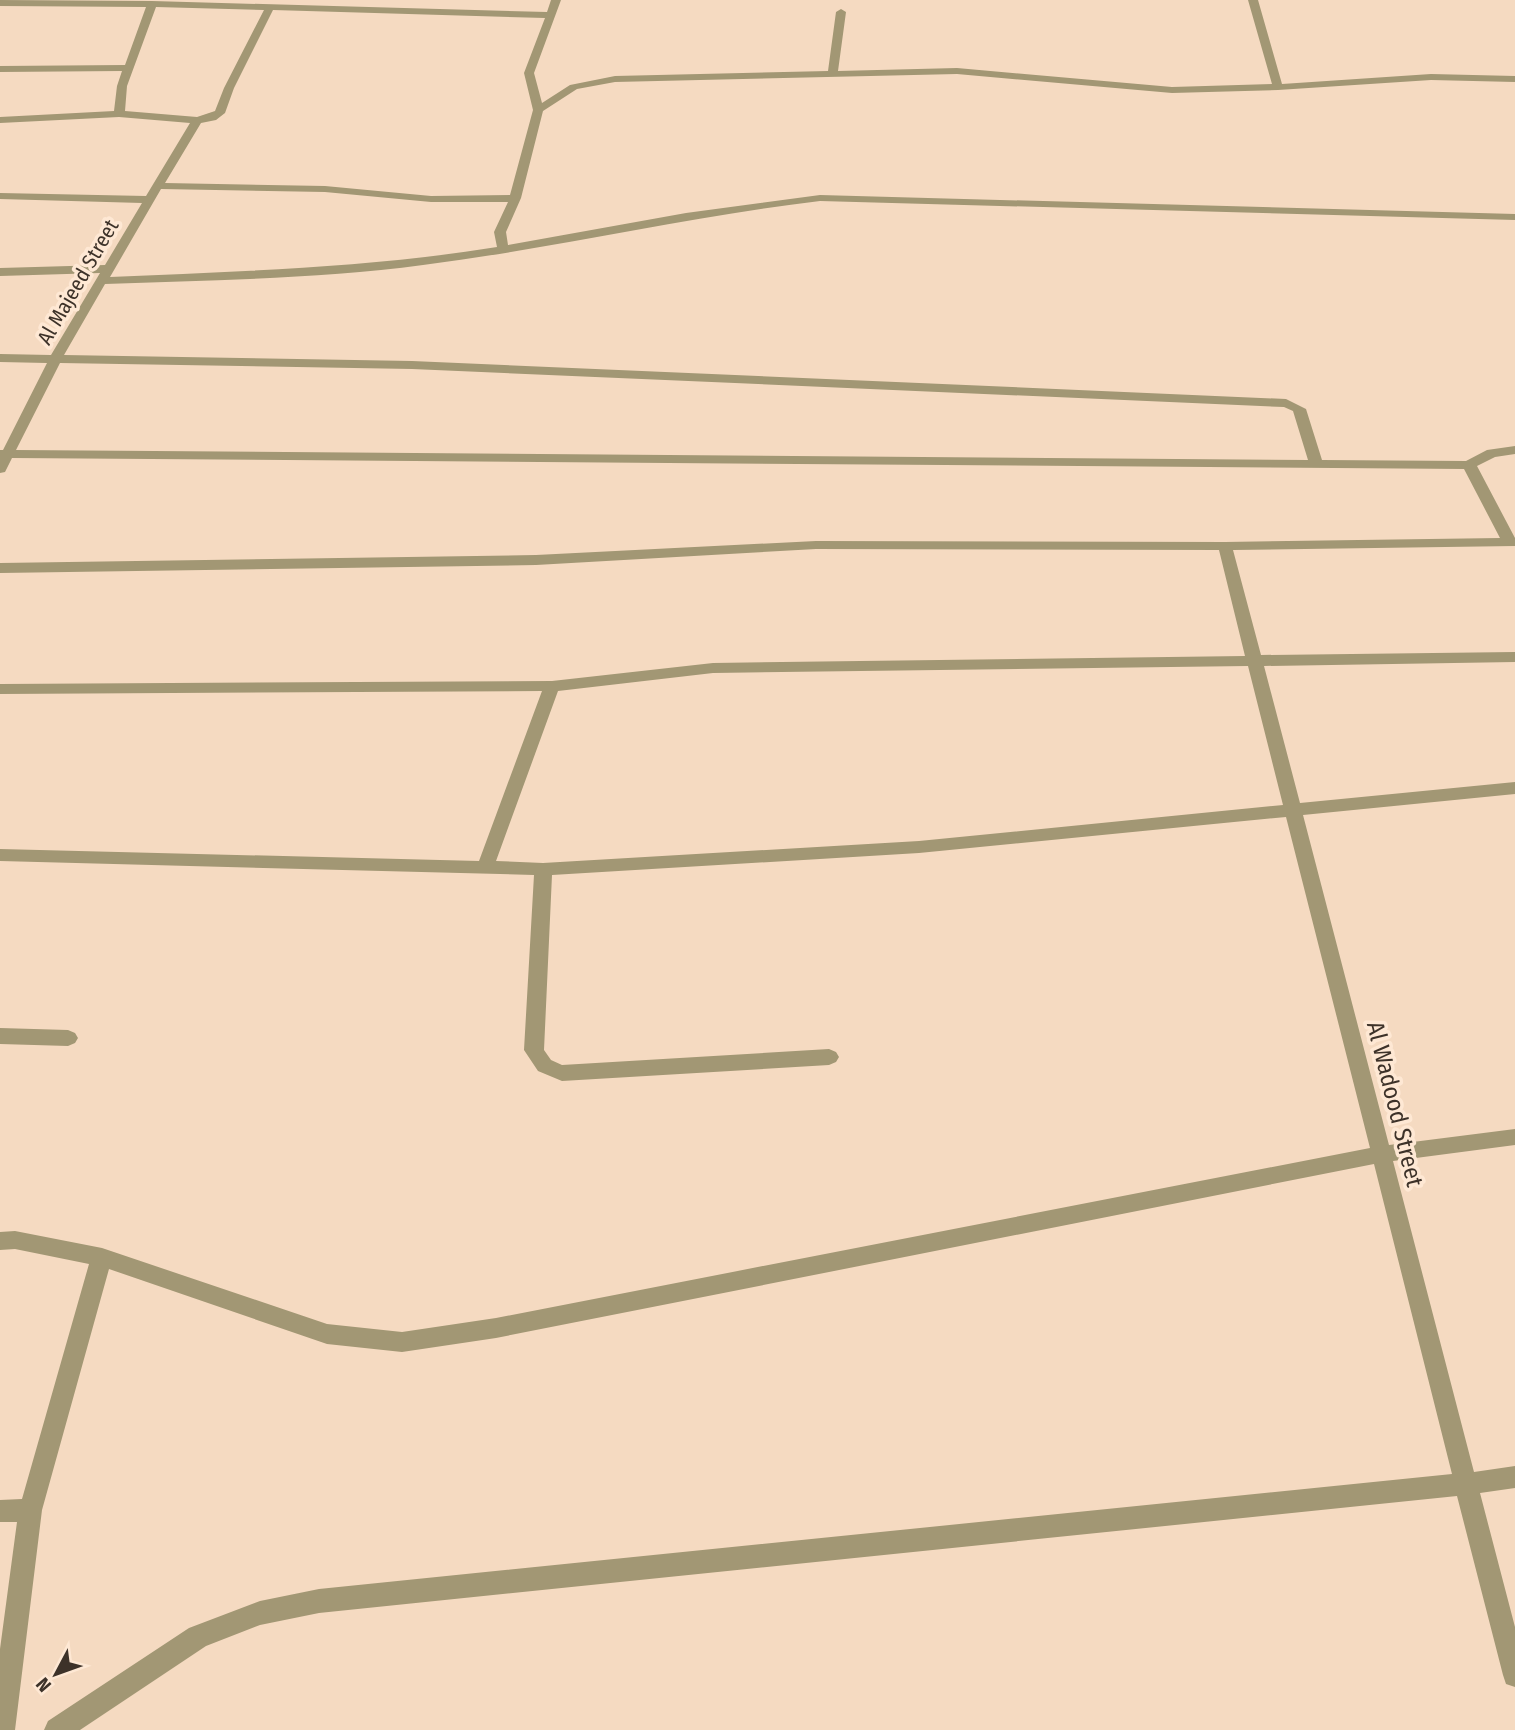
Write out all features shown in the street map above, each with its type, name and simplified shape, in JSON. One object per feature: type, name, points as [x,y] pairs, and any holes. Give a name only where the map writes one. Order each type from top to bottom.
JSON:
[{"type":"street","points":[[503,248],[500,232],[515,198],[538,110],[529,73],[556,0]]},
{"type":"street","points":[[1253,0],[1278,87]]},
{"type":"street","points":[[0,3],[152,4],[551,15]]},
{"type":"street","points":[[119,114],[122,86],[152,4]]},
{"type":"street","points":[[0,120],[119,114],[197,120],[212,118],[220,113],[229,88],[270,7]]},
{"type":"street","points":[[833,73],[841,12]]},
{"type":"street","points":[[0,69],[128,68]]},
{"type":"street","points":[[538,110],[575,87],[615,79],[957,71],[1172,90],[1278,87],[1431,77],[1515,79]]},
{"type":"street","name":"Al Majeed Street","points":[[0,469],[4,454],[55,359],[197,120]]},
{"type":"street","points":[[157,186],[325,189],[431,199],[515,198]]},
{"type":"street","points":[[0,195],[149,200]]},
{"type":"street","points":[[0,272],[103,275],[371,267],[503,248],[739,206],[820,198],[1515,217]]},
{"type":"street","points":[[0,358],[412,365],[1286,403],[1299,409],[1315,462]]},
{"type":"street","points":[[4,454],[1469,465],[1492,453],[1515,450]]},
{"type":"street","points":[[0,568],[536,560],[816,545],[1225,546],[1512,542],[1469,465]]},
{"type":"street","name":"Al Wadood Street","points":[[1225,546],[1515,1675]]},
{"type":"street","points":[[0,689],[552,686],[713,668],[1515,657]]},
{"type":"street","points":[[486,866],[552,686]]},
{"type":"street","points":[[0,855],[543,869],[919,847],[1515,788]]},
{"type":"street","points":[[543,869],[534,1050],[539,1062],[548,1070],[562,1073],[829,1057]]},
{"type":"street","points":[[0,1036],[68,1038]]},
{"type":"street","points":[[0,1241],[15,1240],[102,1257],[327,1334],[402,1342],[496,1328],[1381,1154],[1515,1137]]},
{"type":"street","points":[[2,1730],[30,1510],[102,1257]]},
{"type":"street","points":[[57,1730],[198,1637],[260,1613],[319,1601],[1467,1485],[1515,1477]]},
{"type":"street","points":[[0,1511],[30,1510]]}]
